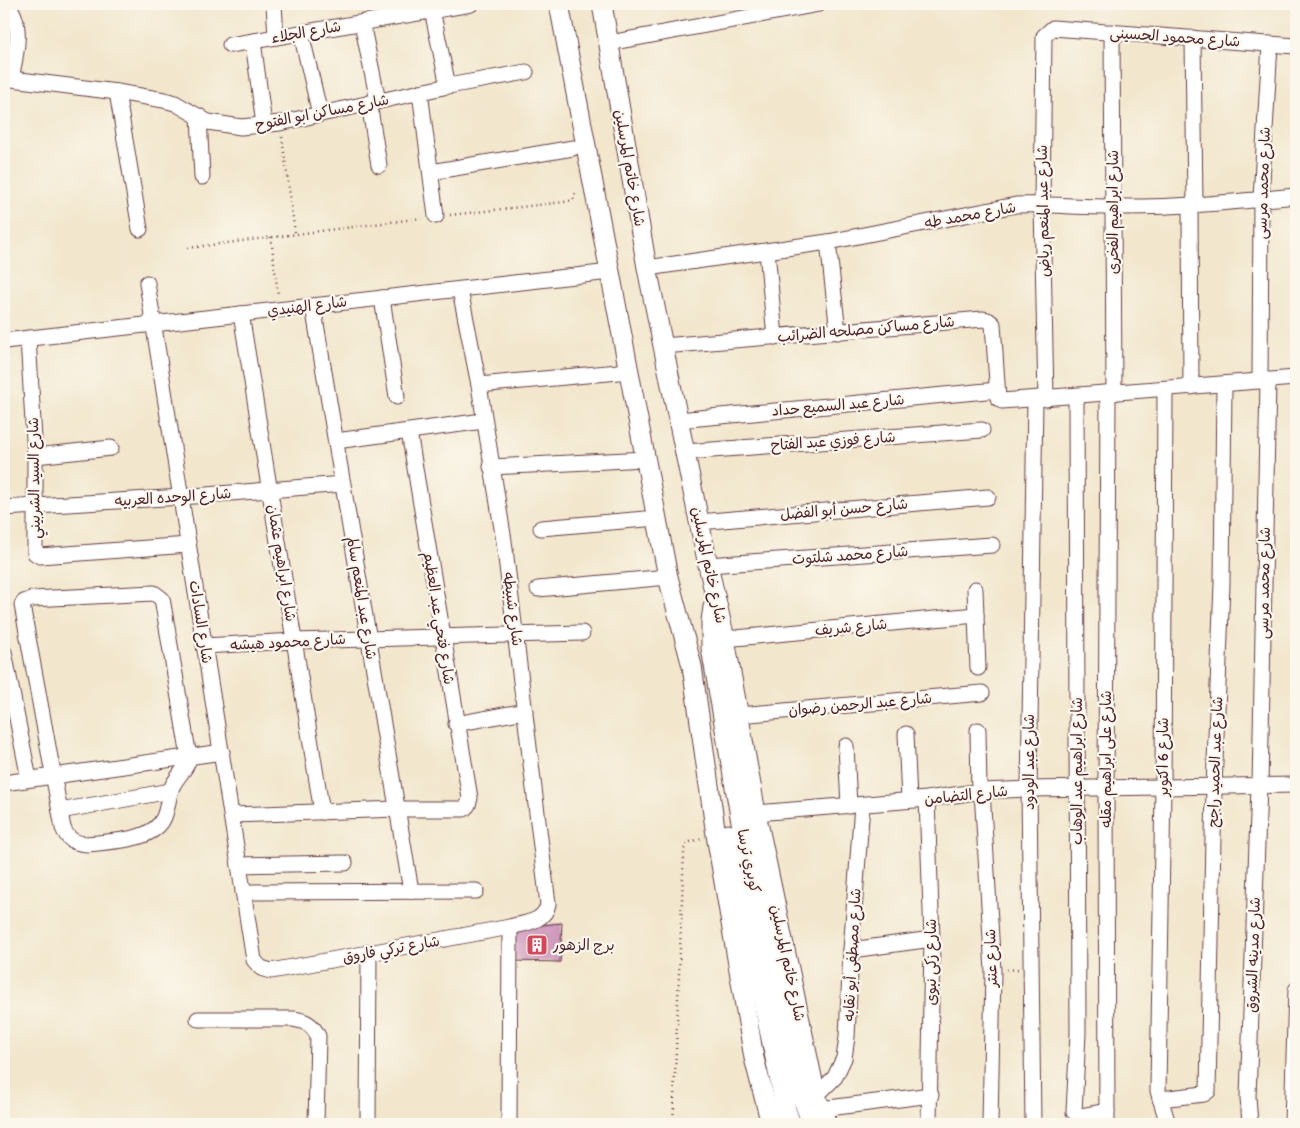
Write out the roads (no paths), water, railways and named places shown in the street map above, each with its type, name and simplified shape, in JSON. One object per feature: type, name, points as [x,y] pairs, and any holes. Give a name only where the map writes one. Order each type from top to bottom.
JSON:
[{"type":"main road","points":[[559,4],[668,578],[692,666],[716,835],[754,1058],[771,1124]]},
{"type":"main road","name":"شارع خاتم المرسلين","points":[[602,4],[647,268],[725,639],[756,813],[819,1113]]},
{"type":"main road","name":"كوبري ترسا","points":[[715,595],[711,621],[711,648],[741,822],[800,1092],[819,1113]]},
{"type":"main road","name":"كوبري ترسا","points":[[692,666],[709,737],[786,1110],[791,1124]]},
{"type":"street","points":[[7,4],[15,17],[17,34],[16,55],[8,78]]},
{"type":"street","points":[[274,4],[276,37]]},
{"type":"street","name":"شارع الجلاء","points":[[230,45],[362,23],[400,10],[432,10],[471,4]]},
{"type":"street","points":[[609,43],[819,4]]},
{"type":"street","points":[[432,10],[448,86]]},
{"type":"street","points":[[362,23],[374,102],[379,165]]},
{"type":"street","name":"شارع محمود الحسينى","points":[[1053,28],[1296,46]]},
{"type":"street","name":"شارع عبد المنعم رياض","points":[[1040,399],[1043,41],[1044,36],[1053,28]]},
{"type":"street","name":"شارع ابراهيم الفخرى","points":[[1111,393],[1112,32]]},
{"type":"street","points":[[301,33],[320,114]]},
{"type":"street","points":[[1191,386],[1193,38]]},
{"type":"street","points":[[252,41],[264,125]]},
{"type":"street","name":"شارع محمد مرسى","points":[[1260,786],[1264,381],[1261,199],[1270,44]]},
{"type":"street","name":"شارع مساكن ابو الفتوح","points":[[8,78],[117,92],[169,102],[208,122],[231,127],[280,123],[448,86],[526,72]]},
{"type":"street","points":[[117,92],[140,229]]},
{"type":"street","points":[[420,92],[436,216]]},
{"type":"street","points":[[199,116],[202,177]]},
{"type":"street","points":[[431,172],[573,148]]},
{"type":"street","name":"شارع محمد طه","points":[[647,268],[828,242],[1016,205],[1192,206],[1296,196]]},
{"type":"street","points":[[828,242],[838,332]]},
{"type":"street","points":[[767,251],[775,337]]},
{"type":"street","name":"شارع الهنيدي","points":[[4,341],[610,272]]},
{"type":"street","name":"شارع السادات","points":[[147,284],[254,960]]},
{"type":"street","name":"شارع شبيطه","points":[[460,290],[504,541],[548,904],[541,918],[531,921]]},
{"type":"street","points":[[382,298],[397,397]]},
{"type":"street","name":"شارع عبد المنعم سالم","points":[[314,306],[411,891]]},
{"type":"street","name":"شارع ابراهيم عثمان","points":[[241,314],[322,812]]},
{"type":"street","name":"شارع مساكن مصلحه الضرائب","points":[[663,346],[988,320],[993,324],[998,394]]},
{"type":"street","name":"شارع السيد الشربيني","points":[[28,338],[35,456],[35,553],[40,556],[188,545]]},
{"type":"street","points":[[478,385],[629,371]]},
{"type":"street","name":"شارع عبد السميع حداد","points":[[678,420],[998,394],[1002,401],[1040,399],[1296,378]]},
{"type":"street","name":"شارع عبد الحميد راجح","points":[[1160,1099],[1204,1094],[1208,1091],[1214,787],[1222,584],[1224,384]]},
{"type":"street","name":"شارع 6 اكتوبر","points":[[1165,389],[1163,788],[1158,1091],[1168,1124]]},
{"type":"street","name":"شارع على ابراهيم مقله","points":[[1107,1117],[1106,788],[1111,393]]},
{"type":"street","name":"شارع ابراهيم عبد الوهاب","points":[[1076,396],[1078,1033],[1074,1112],[1080,1116],[1107,1117]]},
{"type":"street","name":"شارع عبد الودود","points":[[1032,1124],[1029,789],[1040,399]]},
{"type":"street","points":[[336,441],[484,421]]},
{"type":"street","name":"شارع فوزي عبد الفتاح","points":[[685,452],[982,430]]},
{"type":"street","name":"شارع فتحي عبد العظيم","points":[[397,810],[464,809],[468,805],[470,798],[456,724],[409,432]]},
{"type":"street","points":[[35,456],[111,448]]},
{"type":"street","points":[[491,467],[645,459]]},
{"type":"street","name":"شارع الوحده العربيه","points":[[4,508],[181,497],[343,484]]},
{"type":"street","name":"شارع حسن أبو الفضل","points":[[699,522],[988,496]]},
{"type":"street","points":[[541,528],[657,518]]},
{"type":"street","name":"شارع محمد شلتوت","points":[[708,565],[992,544]]},
{"type":"street","points":[[538,589],[668,578]]},
{"type":"street","points":[[975,588],[978,668]]},
{"type":"street","points":[[149,593],[158,595],[163,604],[189,757],[188,762],[170,791],[165,816],[156,830],[142,836],[87,844],[78,844],[66,836],[22,610],[24,602],[28,599],[149,593]]},
{"type":"street","name":"شارع شريف","points":[[725,639],[976,615]]},
{"type":"street","name":"شارع محمود هيشه","points":[[204,646],[295,641],[582,633]]},
{"type":"street","points":[[4,652],[29,779]]},
{"type":"street","name":"شارع عبد الرحمن رضوان","points":[[739,715],[982,693]]},
{"type":"street","points":[[456,724],[525,711]]},
{"type":"street","name":"شارع عنتر","points":[[978,730],[992,971],[990,1124]]},
{"type":"street","points":[[906,734],[909,800]]},
{"type":"street","name":"شارع مصطفى أبو نقابه","points":[[819,1113],[844,1058],[847,1037],[855,805],[846,746]]},
{"type":"street","points":[[4,783],[222,752]]},
{"type":"street","name":"شارع التضامن","points":[[756,813],[927,799],[981,791],[1296,785]]},
{"type":"street","name":"شارع مدينه الشروق","points":[[1250,1124],[1248,1097],[1260,786]]},
{"type":"street","points":[[60,811],[170,791]]},
{"type":"street","name":"شارع زكى نبوى","points":[[927,799],[932,939],[931,1095],[929,1124]]},
{"type":"street","points":[[232,815],[397,810]]},
{"type":"street","points":[[239,865],[345,863]]},
{"type":"street","points":[[243,892],[476,891]]},
{"type":"street","name":"شارع تركي فاروق","points":[[254,960],[261,968],[271,971],[510,927],[531,921]]},
{"type":"street","points":[[509,1124],[510,927]]},
{"type":"street","points":[[851,950],[932,939]]},
{"type":"street","points":[[368,1124],[369,952]]},
{"type":"street","points":[[1292,1124],[1296,990]]},
{"type":"street","points":[[198,1019],[294,1019],[305,1021],[314,1027],[318,1036],[316,1124]]},
{"type":"street","points":[[819,1113],[931,1095]]},
{"type":"place","name":"برج الزهور","points":[[537,945]]}]
